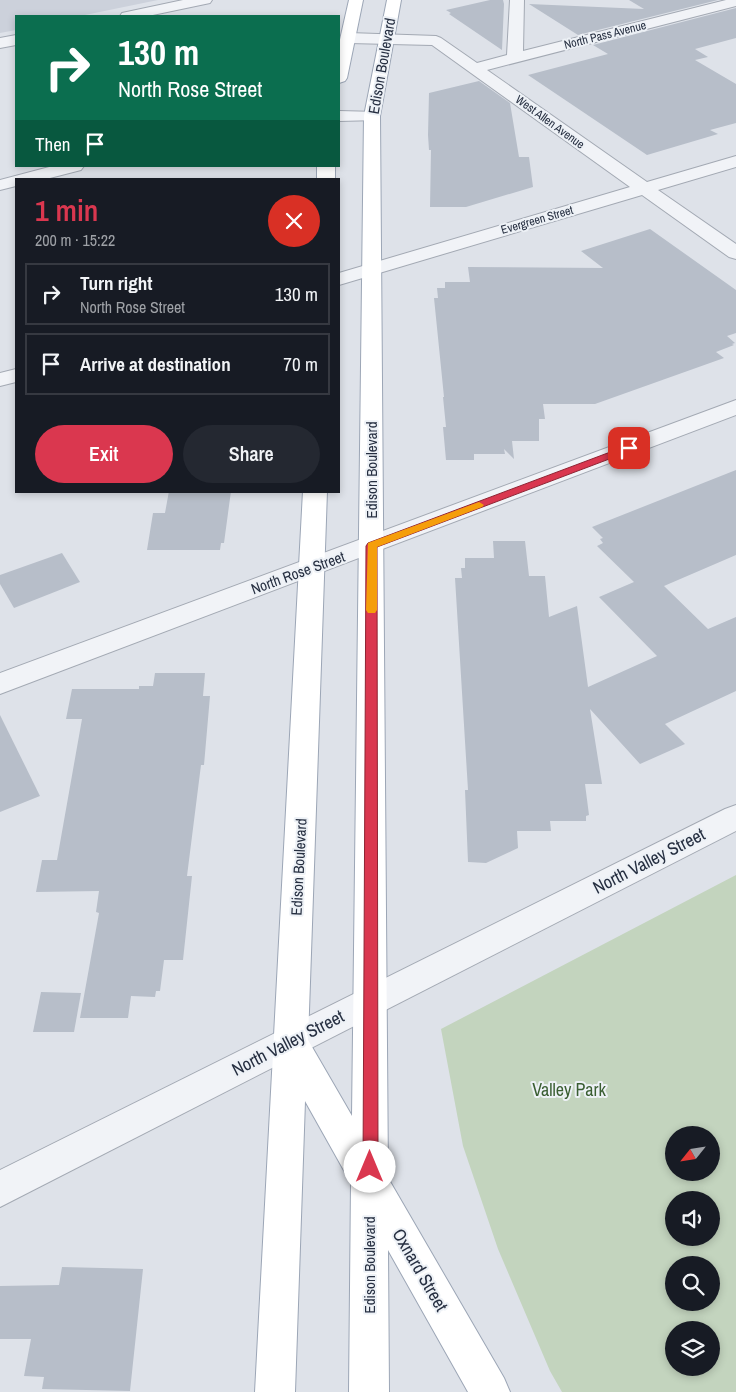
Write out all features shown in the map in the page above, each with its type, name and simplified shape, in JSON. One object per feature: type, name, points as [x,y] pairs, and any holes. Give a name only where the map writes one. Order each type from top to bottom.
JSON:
[{"type":"main road","points":[[340,74],[356,0]]},
{"type":"main road","name":"Edison Boulevard","points":[[369,1392],[372,116],[394,0]]},
{"type":"main road","name":"Edison Boulevard","points":[[274,1392],[314,493]]},
{"type":"main road","name":"Oxnard Street","points":[[291,1043],[370,1185],[490,1392]]},
{"type":"street","points":[[132,15],[205,0]]},
{"type":"street","points":[[515,57],[517,0]]},
{"type":"street","name":"North Pass Avenue","points":[[475,68],[736,2]]},
{"type":"street","name":"West Allen Avenue","points":[[349,38],[436,41],[736,253]]},
{"type":"street","points":[[0,43],[15,40]]},
{"type":"street","points":[[340,116],[372,116]]},
{"type":"street","name":"Evergreen Street","points":[[340,279],[736,161]]},
{"type":"street","points":[[28,178],[71,167]]},
{"type":"street","points":[[0,185],[15,181]]},
{"type":"street","points":[[0,380],[15,375]]},
{"type":"street","name":"North Rose Street","points":[[0,684],[372,546],[736,407]]},
{"type":"street","name":"North Valley Street","points":[[0,1189],[736,817]]},
{"type":"shaded area","points":[[0,0],[158,0],[85,15],[15,15],[15,30],[0,33]]},
{"type":"green space","name":"Valley Park","points":[[736,875],[736,1392],[562,1392],[550,1371],[498,1249],[463,1146],[441,1029]]},
{"type":"building","points":[[490,0],[503,0],[504,4],[502,50],[449,14],[451,13],[446,10]]},
{"type":"building","points":[[629,0],[718,0],[578,35],[529,4],[644,9]]},
{"type":"building","points":[[736,8],[736,38],[695,49],[708,57],[695,60],[736,84],[736,123],[710,130],[718,134],[647,155],[528,75],[608,54],[593,45]]},
{"type":"building","points":[[479,81],[510,103],[519,157],[529,157],[533,187],[466,207],[430,207],[429,93]]},
{"type":"building","points":[[650,229],[736,290],[736,333],[727,336],[735,343],[716,352],[724,358],[595,404],[543,404],[545,419],[539,419],[539,441],[512,441],[514,459],[504,449],[505,454],[474,454],[474,460],[446,460],[443,427],[446,427],[444,397],[434,298],[438,298],[437,288],[445,288],[445,282],[470,282],[468,267],[603,268],[581,251]]},
{"type":"building","points":[[736,470],[736,555],[664,586],[708,629],[736,617],[736,691],[665,724],[685,744],[640,764],[590,709],[602,784],[585,784],[589,815],[586,816],[586,821],[550,821],[551,831],[517,831],[518,848],[486,863],[468,862],[465,790],[468,790],[455,578],[462,578],[461,568],[465,568],[465,558],[494,558],[493,541],[525,541],[529,576],[545,576],[549,617],[577,606],[588,687],[657,656],[599,597],[634,582],[597,546],[603,543],[600,539],[603,538],[592,527]]},
{"type":"building","points":[[169,493],[231,493],[224,543],[221,543],[220,550],[147,550],[153,513],[165,513]]},
{"type":"building","points":[[62,553],[80,582],[14,608],[0,584],[0,575]]},
{"type":"building","points":[[155,673],[205,673],[203,696],[210,696],[204,765],[201,765],[187,876],[192,876],[183,960],[164,960],[160,991],[156,991],[155,997],[131,996],[128,1018],[80,1018],[99,913],[96,912],[99,891],[36,892],[42,860],[57,860],[82,719],[66,719],[72,689],[139,689],[139,686],[153,686]]},
{"type":"building","points":[[0,715],[40,796],[0,812]]},
{"type":"building","points":[[41,992],[81,993],[74,1032],[33,1032]]},
{"type":"building","points":[[62,1267],[143,1269],[130,1391],[42,1389],[44,1377],[24,1376],[31,1339],[0,1339],[0,1286],[59,1285]]},
{"type":"slow traffic","points":[[371,610],[372,546],[479,505]]},
{"type":"route","points":[[370,1167],[372,546],[629,448]]}]
